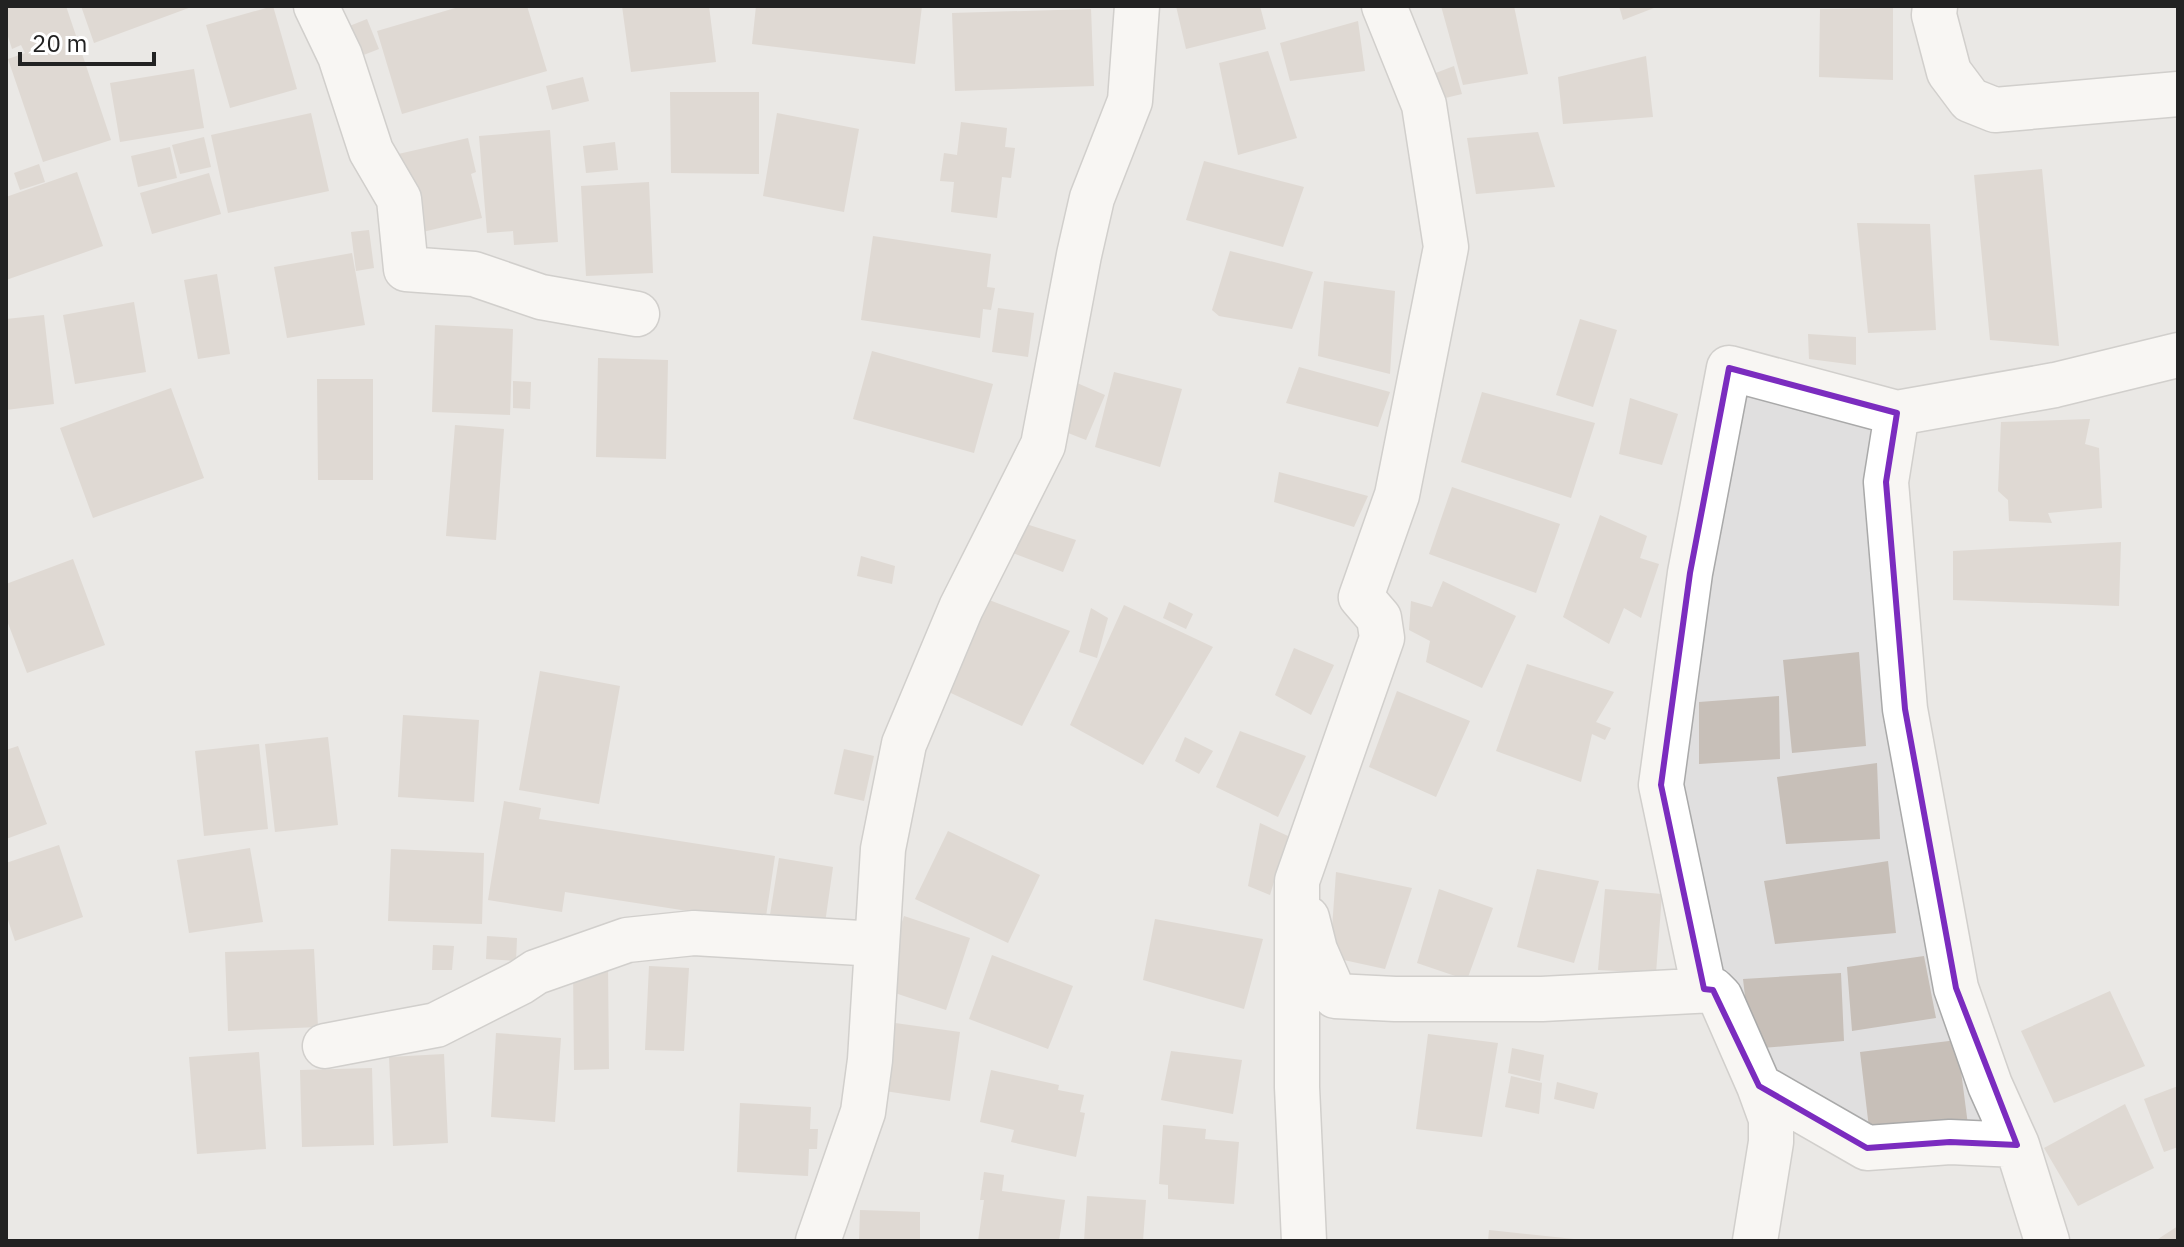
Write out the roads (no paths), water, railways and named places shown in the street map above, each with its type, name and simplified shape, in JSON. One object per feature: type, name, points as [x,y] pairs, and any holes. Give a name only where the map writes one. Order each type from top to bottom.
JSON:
[{"type":"street","points":[[316,6],[340,56],[371,151],[399,199],[406,269],[474,274],[541,297],[637,314]]},
{"type":"street","points":[[818,1241],[863,1112],[870,1060],[883,849],[904,744],[961,608],[1043,445],[1092,198],[1130,101],[1137,6]]},
{"type":"street","points":[[1304,1241],[1297,1087],[1297,881],[1382,638],[1379,618],[1361,597],[1397,495],[1446,247],[1424,105],[1384,6]]},
{"type":"street","points":[[1935,6],[1934,15],[1949,72],[1970,100],[1995,110],[2178,94]]},
{"type":"street","points":[[1704,989],[1661,785],[1690,573],[1729,368],[1897,413],[2055,385],[2178,355]]},
{"type":"street","points":[[1897,413],[1886,482],[1905,709],[1956,988],[1990,1085],[2017,1145],[2047,1241]]},
{"type":"street","points":[[1297,881],[1315,950],[1335,996],[1542,999],[1713,990],[1720,997],[1771,1119],[1771,1142],[1755,1241]]},
{"type":"street","points":[[325,1046],[436,1025],[536,972],[627,940],[694,933],[877,944]]},
{"type":"street","points":[[1759,1086],[1867,1148],[1950,1142],[2017,1145]]}]
